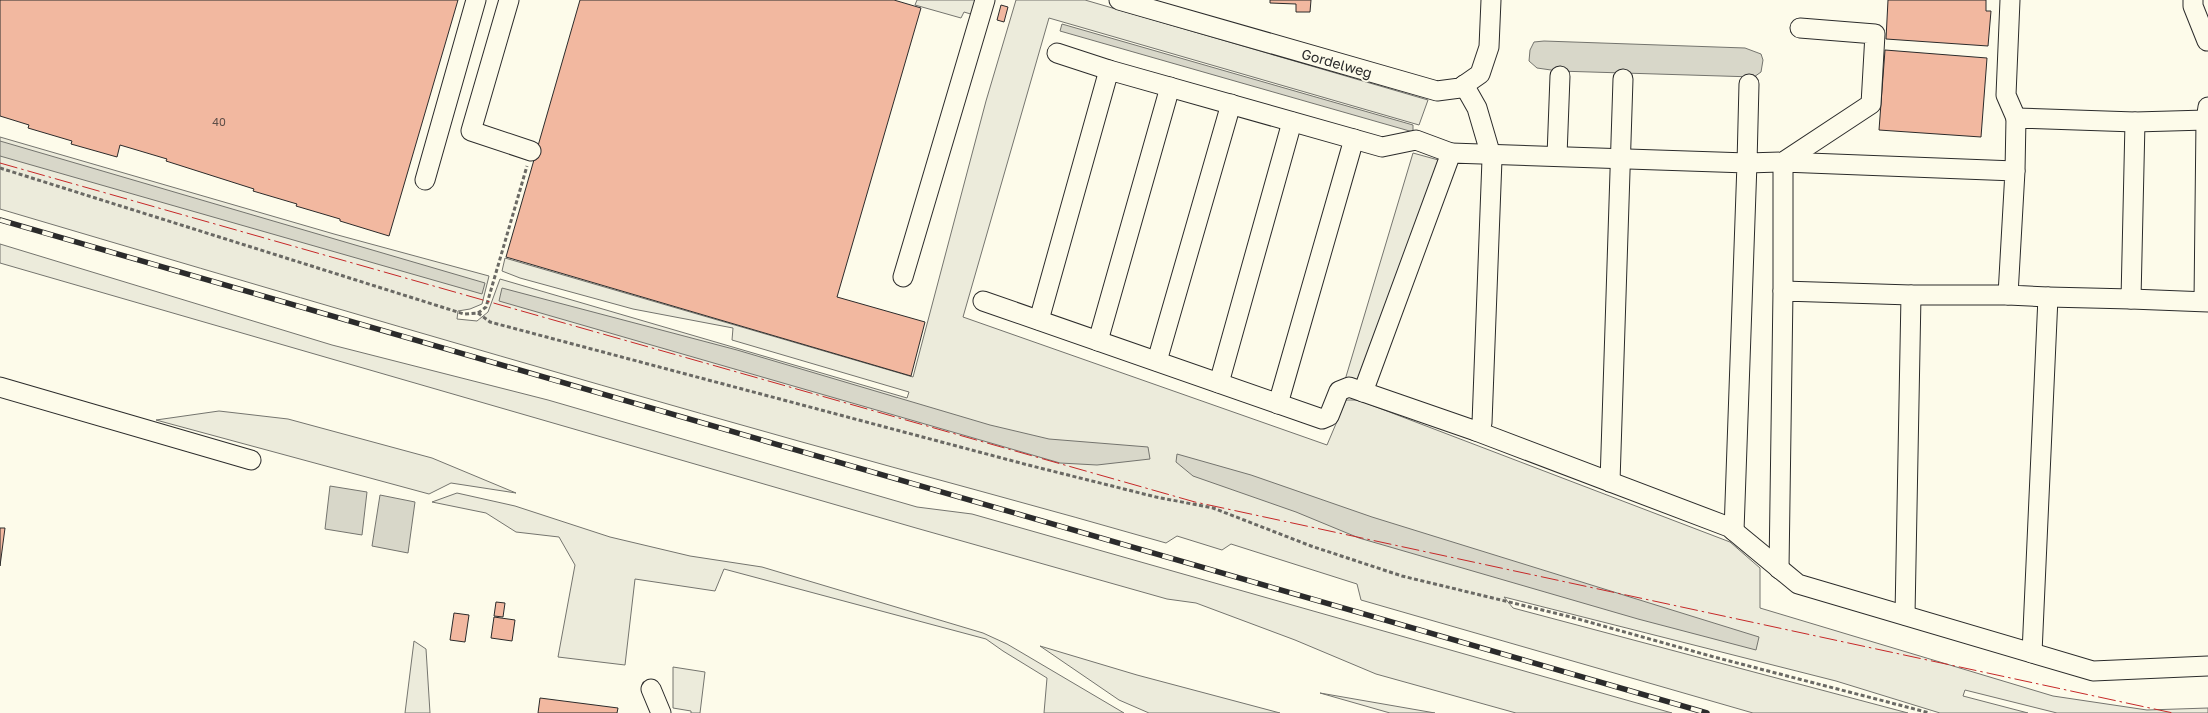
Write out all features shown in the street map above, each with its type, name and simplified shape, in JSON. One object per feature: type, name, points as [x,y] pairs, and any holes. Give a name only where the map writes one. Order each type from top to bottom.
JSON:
[{"type":"street","points":[[425,180],[476,0]]},
{"type":"street","points":[[510,0],[471,131],[531,151]]},
{"type":"street","points":[[903,277],[985,0]]},
{"type":"street","name":"Gordelweg","points":[[1119,0],[1437,92],[1460,88],[1480,74],[1489,47],[1491,0]]},
{"type":"street","points":[[2008,295],[2016,118],[2006,95],[2010,0]]},
{"type":"street","points":[[2193,0],[2193,6],[2208,43]]},
{"type":"street","points":[[1783,162],[1871,104],[1875,34],[1800,28]]},
{"type":"street","points":[[1058,54],[1382,147],[1416,140],[1452,152],[1490,154],[2015,171]]},
{"type":"street","points":[[1039,320],[1109,70]]},
{"type":"street","points":[[1557,156],[1560,76]]},
{"type":"street","points":[[1610,482],[1623,79]]},
{"type":"street","points":[[1734,531],[1749,84]]},
{"type":"street","points":[[1464,85],[1477,108],[1492,159],[1482,423],[1476,431]]},
{"type":"street","points":[[1098,341],[1170,87]]},
{"type":"street","points":[[1157,361],[1231,104]]},
{"type":"street","points":[[1783,291],[1911,296],[2008,295],[2206,302],[2207,114],[2135,122],[2016,118]]},
{"type":"street","points":[[1218,383],[1292,122]]},
{"type":"street","points":[[2131,299],[2135,122]]},
{"type":"street","points":[[1278,404],[1354,139]]},
{"type":"street","points":[[1362,392],[1452,152]]},
{"type":"street","points":[[1779,569],[1783,162]]},
{"type":"street","points":[[1904,615],[1911,296]]},
{"type":"street","points":[[2032,653],[2048,297]]},
{"type":"street","points":[[983,301],[1322,419],[1329,416],[1339,391],[1349,388],[1476,431],[1729,527],[1798,584],[2093,671],[2208,666]]},
{"type":"street","points":[[0,387],[251,460]]},
{"type":"street","points":[[651,689],[660,713]]},
{"type":"path","points":[[0,168],[464,314],[478,313],[486,307],[531,151]]},
{"type":"path","points":[[478,313],[490,322],[1047,469],[1156,497],[1213,508],[1311,546],[1402,576],[1571,617],[1714,657],[1930,713]]},
{"type":"shaded area","points":[[917,0],[978,0],[974,15],[964,12],[961,18],[915,5]]},
{"type":"shaded area","points":[[1016,0],[1085,0],[1428,100],[1419,125],[1049,18],[963,317],[1327,445],[1346,400],[1358,400],[1730,542],[1760,568],[1760,608],[2053,696],[2147,710],[2208,708],[2208,713],[2057,713],[1965,690],[1963,696],[2028,713],[1940,713],[1836,681],[1504,597],[1513,608],[1908,713],[1753,713],[1361,600],[1357,584],[1231,544],[1222,550],[1177,536],[1166,543],[601,385],[0,209],[0,137],[334,234],[489,276],[482,304],[458,311],[457,319],[477,321],[488,312],[500,279],[907,398],[909,392],[732,340],[733,328],[633,309],[520,278],[502,271],[505,258],[913,377],[986,101]]},
{"type":"shaded area","points":[[1062,24],[1413,125],[1413,132],[1060,31]]},
{"type":"shaded area","points":[[1534,42],[1745,48],[1761,54],[1763,60],[1761,72],[1754,77],[1558,71],[1537,68],[1529,61],[1530,50]]},
{"type":"shaded area","points":[[0,141],[485,283],[482,294],[0,156]]},
{"type":"shaded area","points":[[1413,153],[1442,161],[1356,383],[1345,380]]},
{"type":"shaded area","points":[[0,244],[332,345],[548,400],[917,507],[972,514],[1672,713],[1516,713],[1376,674],[1295,640],[1196,603],[1167,599],[916,528],[0,263]]},
{"type":"shaded area","points":[[502,288],[737,350],[990,425],[1049,439],[1148,447],[1150,459],[1097,465],[1060,463],[499,301]]},
{"type":"shaded area","points":[[219,411],[288,419],[432,458],[516,493],[451,483],[429,494],[156,420]]},
{"type":"shaded area","points":[[1177,454],[1251,475],[1372,517],[1759,637],[1756,650],[1638,619],[1359,538],[1296,512],[1193,476],[1176,462]]},
{"type":"shaded area","points":[[330,486],[367,492],[362,535],[325,529]]},
{"type":"shaded area","points":[[457,493],[515,506],[610,537],[690,556],[762,567],[983,633],[1007,644],[1124,713],[1044,713],[1047,678],[986,639],[724,569],[715,591],[635,579],[625,665],[558,657],[575,565],[559,537],[516,532],[486,513],[432,502]]},
{"type":"shaded area","points":[[380,495],[415,502],[408,553],[372,546]]},
{"type":"shaded area","points":[[414,641],[426,649],[430,713],[405,713]]},
{"type":"shaded area","points":[[1040,646],[1137,675],[1280,713],[1149,713],[1119,700]]},
{"type":"shaded area","points":[[673,667],[705,672],[700,713],[691,713],[691,711],[673,708]]},
{"type":"shaded area","points":[[1320,693],[1435,713],[1390,713]]},
{"type":"building","points":[[0,0],[458,0],[389,236],[296,206],[297,204],[253,191],[254,189],[166,161],[167,159],[120,145],[117,157],[71,144],[72,141],[28,128],[29,125],[0,116]]},
{"type":"building","points":[[580,0],[894,0],[921,8],[837,297],[925,322],[911,376],[506,257]]},
{"type":"building","points":[[1270,0],[1311,0],[1310,12],[1296,12],[1296,4],[1270,3]]},
{"type":"building","points":[[1888,0],[1986,0],[1986,11],[1991,11],[1988,46],[1886,39]]},
{"type":"building","points":[[1001,5],[1008,7],[1004,22],[997,20]]},
{"type":"building","points":[[1885,50],[1987,58],[1981,137],[1879,130]]},
{"type":"building","points":[[0,528],[5,528],[0,566]]},
{"type":"building","points":[[496,602],[505,603],[503,617],[494,616]]},
{"type":"building","points":[[454,613],[469,615],[465,642],[450,640]]},
{"type":"building","points":[[494,617],[515,620],[512,641],[491,638]]},
{"type":"building","points":[[540,698],[618,708],[617,713],[538,713]]},
{"type":"railway","points":[[0,220],[1707,713]]},
{"type":"power","points":[[0,163],[1195,502],[2173,713]]}]
